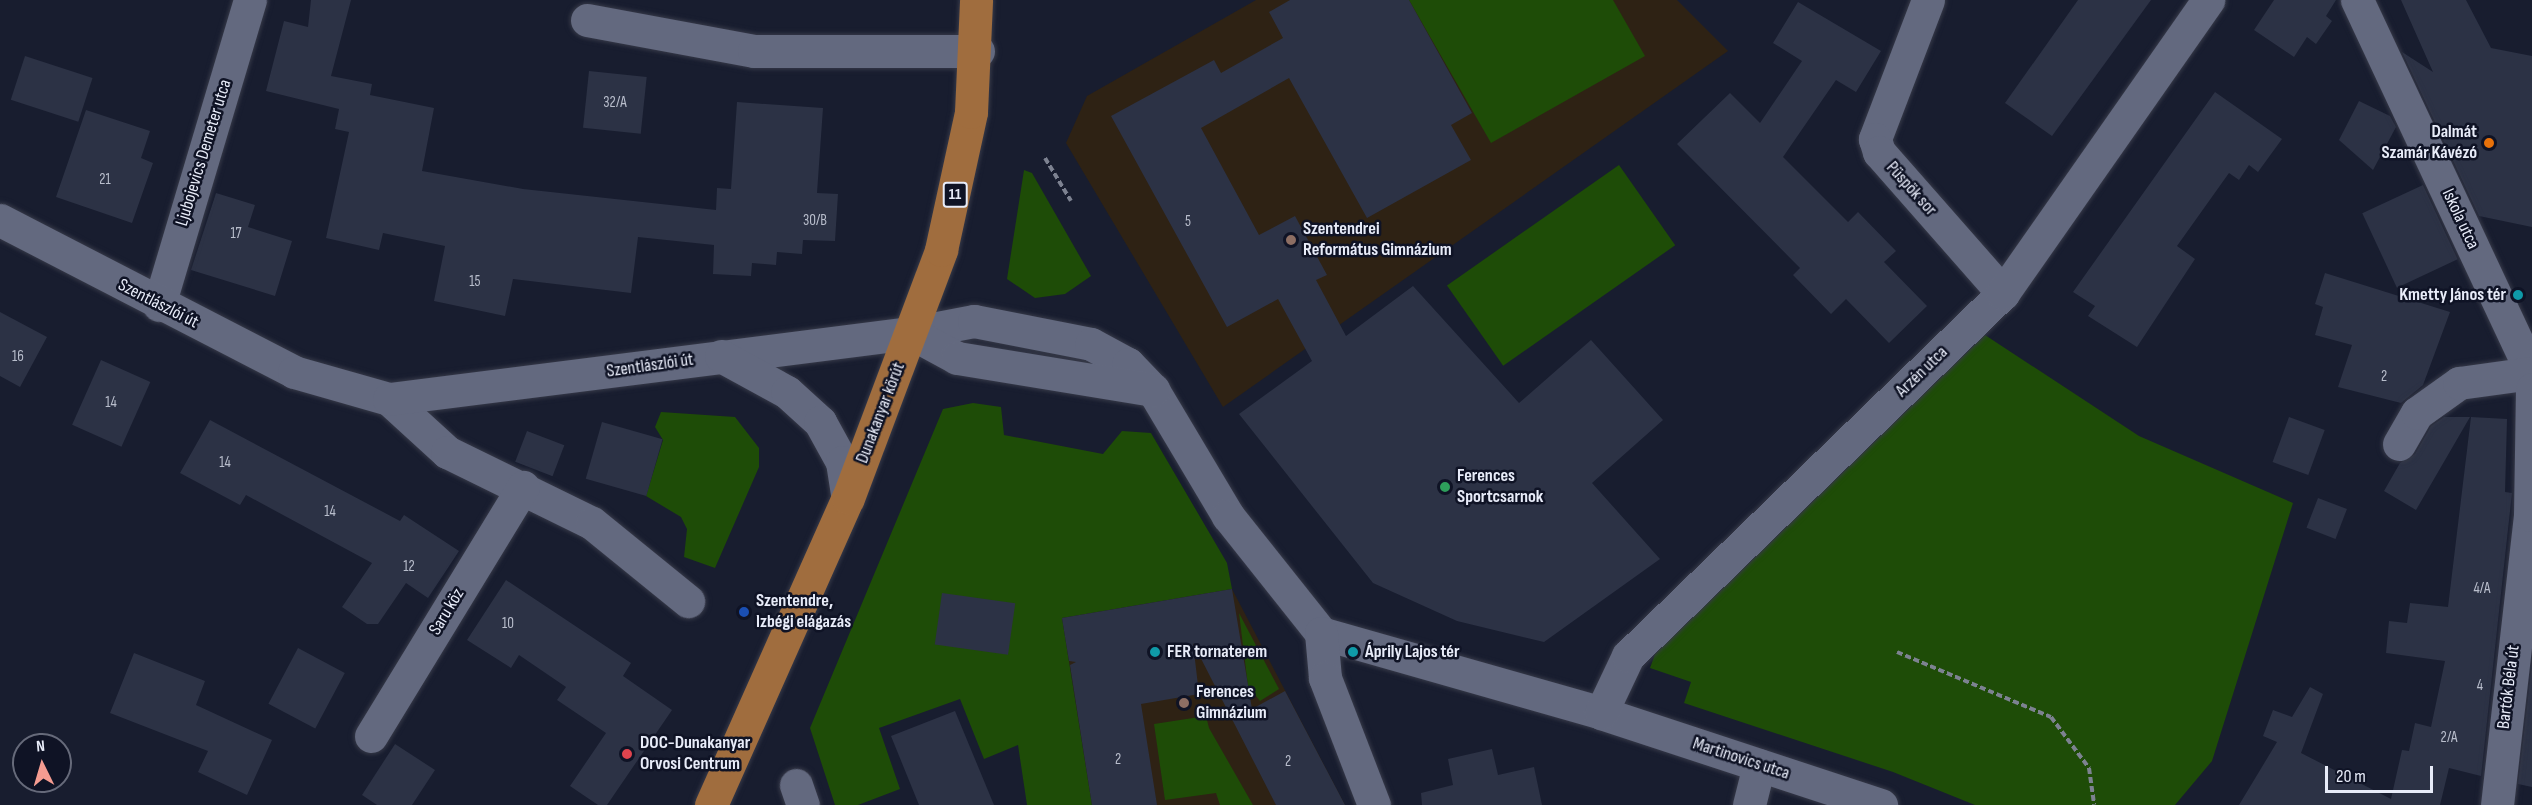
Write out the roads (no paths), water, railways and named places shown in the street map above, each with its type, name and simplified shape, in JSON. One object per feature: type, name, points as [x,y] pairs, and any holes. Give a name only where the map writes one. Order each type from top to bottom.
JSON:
[{"type":"main road","name":"Dunakanyar körút","points":[[711,805],[848,498],[941,250],[962,170],[978,51],[976,0]]},
{"type":"street","name":"Ljubojevics Demeter utca","points":[[159,305],[250,0]]},
{"type":"street","name":"Püspök sor","points":[[1928,0],[1875,139],[1879,152],[2003,293]]},
{"type":"street","name":"Arzén utca","points":[[1601,712],[1628,656],[2003,293],[2208,0]]},
{"type":"street","name":"Iskola utca","points":[[2357,0],[2532,373]]},
{"type":"street","points":[[587,20],[754,51],[978,51]]},
{"type":"street","name":"Szentlászlói út","points":[[0,220],[159,305],[294,372],[389,399],[910,333]]},
{"type":"street","points":[[910,333],[974,321],[1091,344],[1128,364],[1155,395],[1227,516],[1321,633],[1325,678],[1374,805]]},
{"type":"street","points":[[721,356],[787,392],[820,422],[842,462],[848,498]]},
{"type":"street","points":[[2399,444],[2417,412],[2459,383],[2532,373]]},
{"type":"street","name":"Bartók Béla út","points":[[2497,805],[2530,549],[2532,389]]},
{"type":"street","name":"Szentlászlói út","points":[[389,399],[447,452],[523,487],[592,523],[688,602]]},
{"type":"street","name":"Saru köz","points":[[371,736],[523,487]]},
{"type":"street","points":[[1321,633],[1601,712]]},
{"type":"street","name":"Martinovics utca","points":[[1601,712],[1881,805]]},
{"type":"street","points":[[1749,805],[1760,765]]},
{"type":"place","name":"Dalmát Szamár Kávézó","points":[[2489,143]]},
{"type":"place","name":"Szentendrei Református Gimnázium","points":[[1291,240]]},
{"type":"place","name":"Kmetty János tér","points":[[2518,295]]},
{"type":"place","name":"Ferences Sportcsarnok","points":[[1445,487]]},
{"type":"place","name":"Szentendre, Izbégi elágazás","points":[[744,612]]},
{"type":"place","name":"FER tornaterem","points":[[1155,652]]},
{"type":"place","name":"Áprily Lajos tér","points":[[1353,652]]},
{"type":"place","name":"Ferences Gimnázium","points":[[1184,703]]},
{"type":"place","name":"DOC-Dunakanyar Orvosi Centrum","points":[[627,754]]}]
